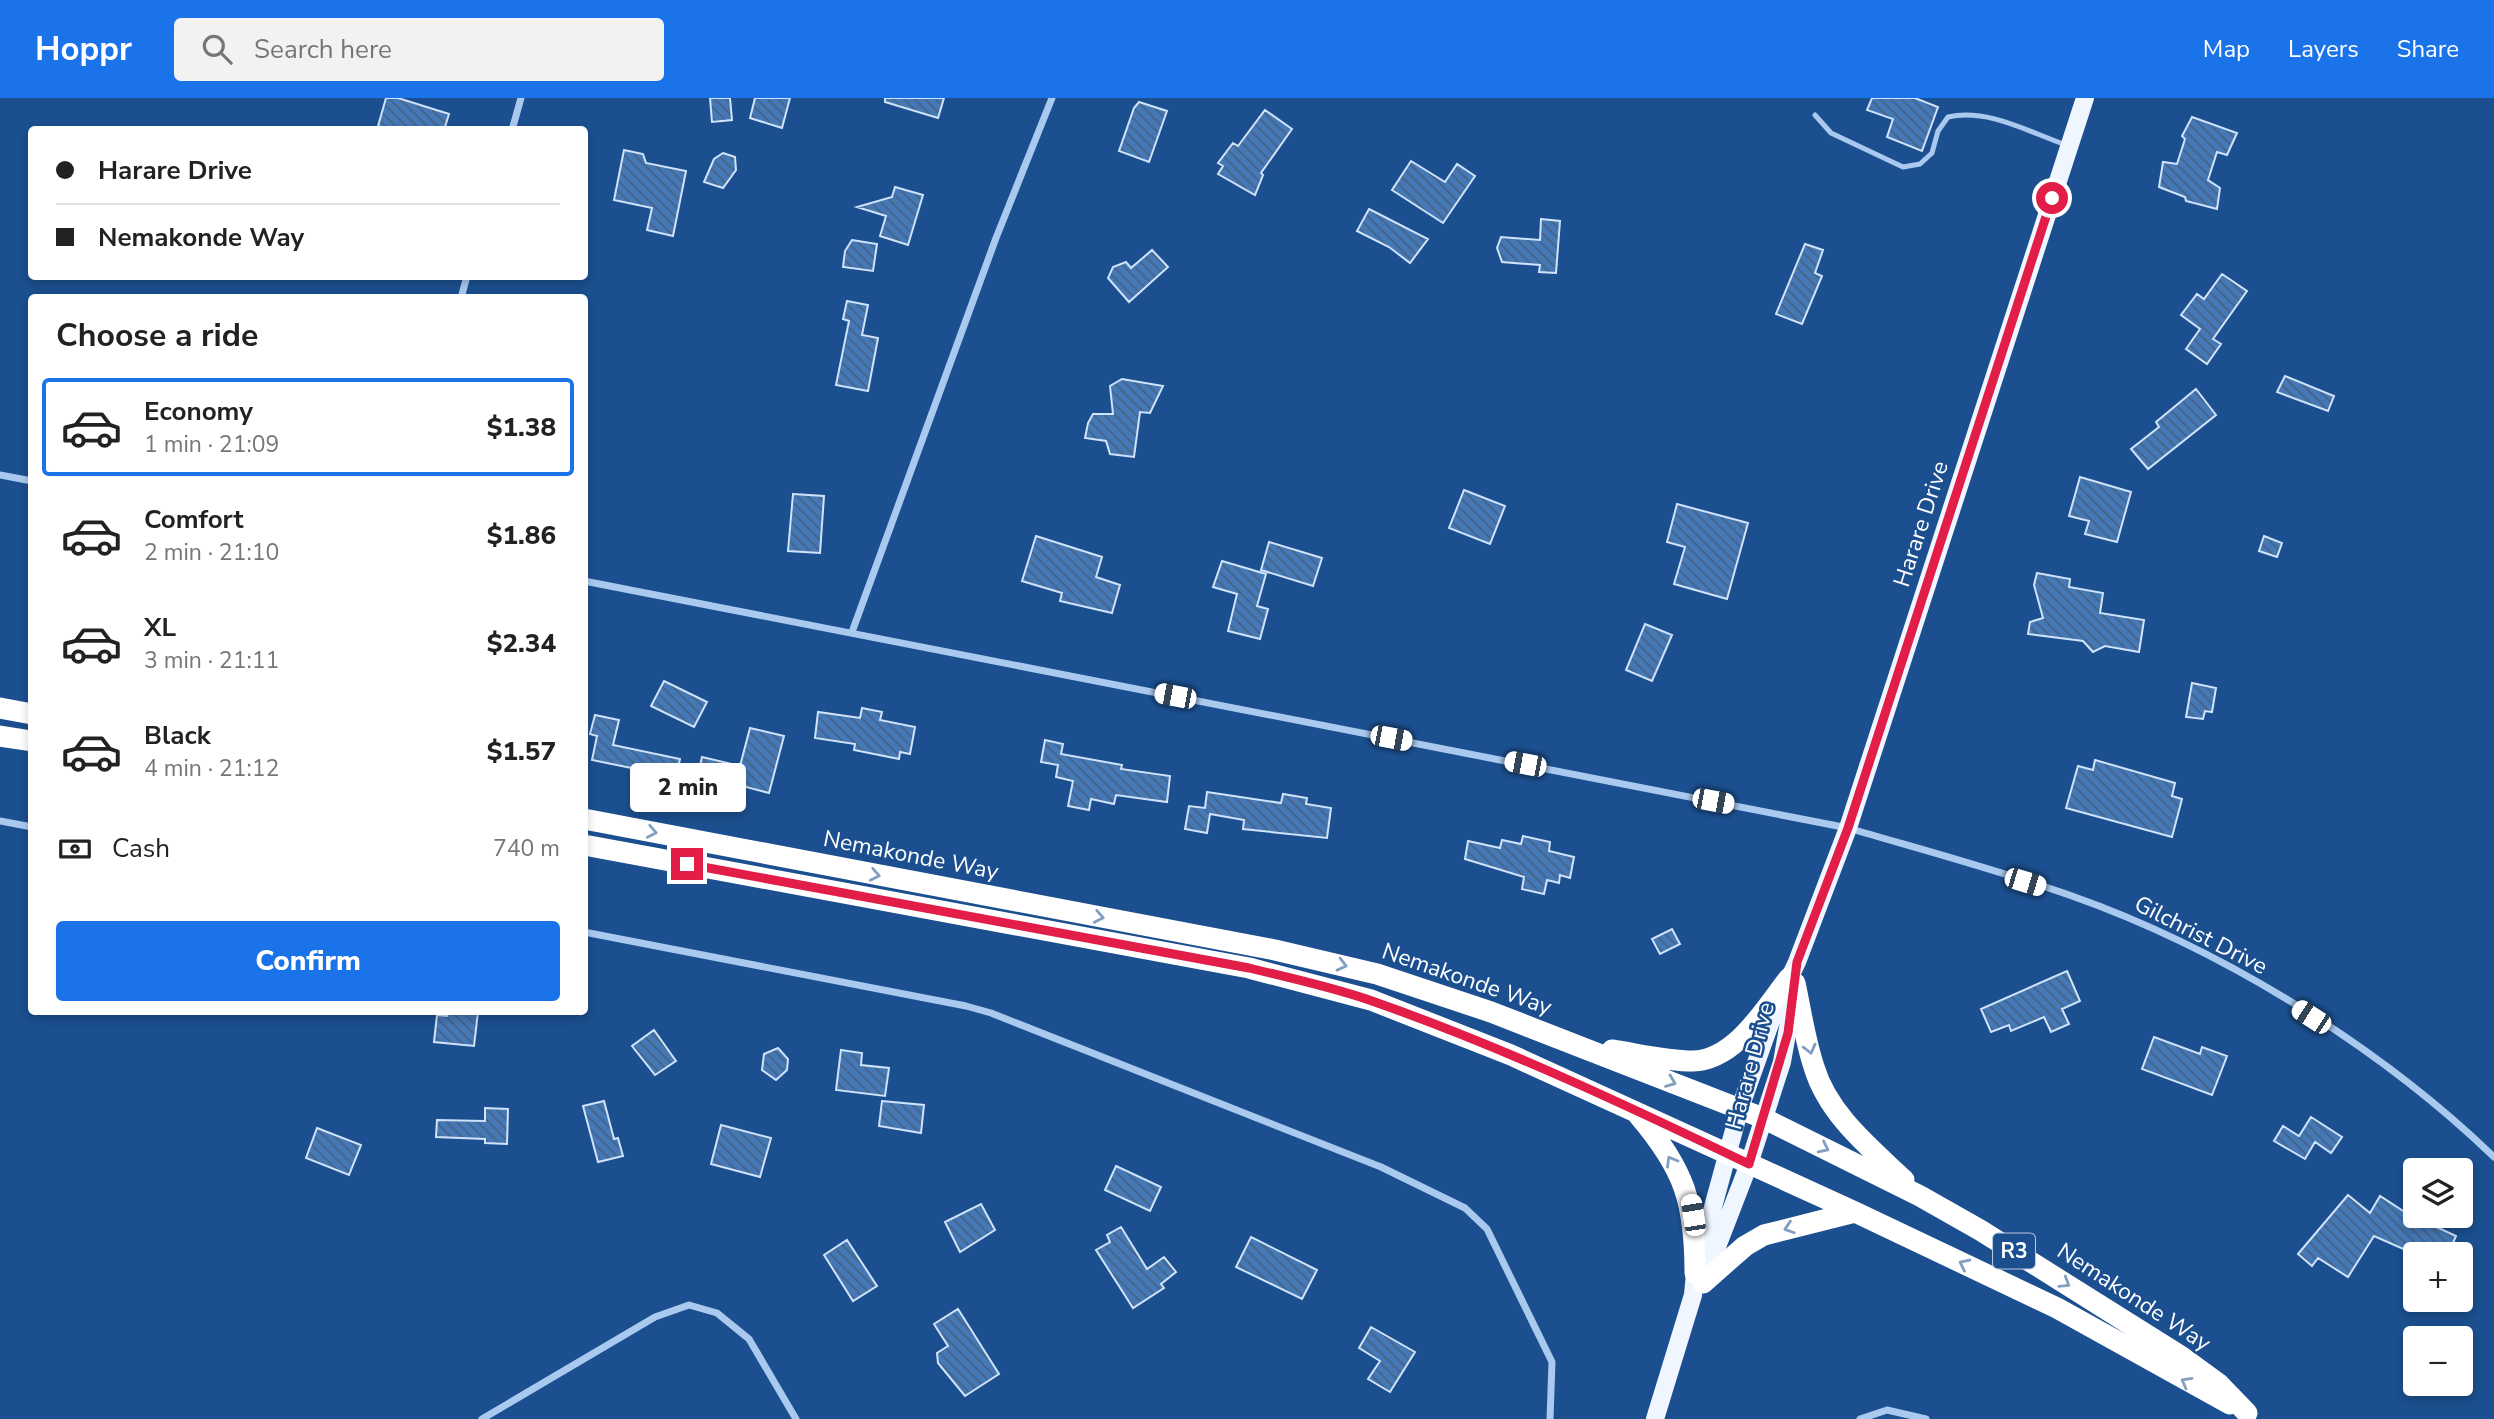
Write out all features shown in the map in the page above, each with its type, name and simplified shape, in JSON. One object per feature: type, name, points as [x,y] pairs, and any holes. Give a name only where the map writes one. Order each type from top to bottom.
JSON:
[{"type":"highway","points":[[0,708],[28,713]]},
{"type":"highway","points":[[0,736],[28,740]]},
{"type":"highway","name":"Nemakonde Way","points":[[588,820],[1313,958],[1377,974],[1491,1012],[1740,1108],[1920,1196],[2182,1357],[2218,1384],[2252,1416]]},
{"type":"highway","name":"R3","points":[[588,846],[1249,968],[1315,984],[1371,1000],[1480,1043],[1749,1164]]},
{"type":"highway","points":[[1575,1045],[1695,1061],[1705,1058],[1732,1045],[1748,1030],[1794,974]]},
{"type":"highway","points":[[1794,974],[1814,1069],[1823,1088],[1839,1115],[1920,1196]]},
{"type":"highway","points":[[1635,1111],[1658,1138],[1685,1186],[1695,1230],[1697,1284]]},
{"type":"highway","name":"Nemakonde Way","points":[[1749,1164],[2057,1308],[2188,1384],[2252,1416]]},
{"type":"highway","points":[[1697,1284],[1764,1234],[1855,1212]]},
{"type":"main road","name":"Harare Drive","points":[[1655,1419],[1697,1284],[1726,1153],[1740,1108],[1794,974],[1848,828],[2085,98]]},
{"type":"main road","name":"Harare Drive","points":[[1697,1284],[1749,1164],[1788,1033],[1794,974]]},
{"type":"street","points":[[513,126],[521,98]]},
{"type":"street","points":[[852,632],[996,239],[1052,98]]},
{"type":"street","points":[[0,475],[28,480]]},
{"type":"street","name":"Gilchrist Drive","points":[[588,582],[1848,828],[2072,896],[2195,948],[2292,1004],[2386,1067],[2444,1109],[2494,1157]]},
{"type":"street","points":[[0,821],[28,826]]},
{"type":"street","points":[[588,933],[940,1000],[991,1013],[1381,1167],[1465,1208],[1487,1229],[1533,1317],[1552,1362],[1550,1419]]},
{"type":"street","points":[[482,1419],[655,1317],[688,1305],[717,1313],[749,1339],[796,1419]]},
{"type":"street","points":[[1860,1419],[1887,1410],[1926,1419]]},
{"type":"lane","points":[[1815,115],[1831,133],[1903,167],[1920,164],[1932,153],[1938,131],[1948,117],[1966,113],[1984,116],[2069,146]]},
{"type":"building","points":[[386,98],[398,98],[449,114],[445,126],[378,126]]},
{"type":"building","points":[[710,98],[730,98],[732,120],[712,122]]},
{"type":"building","points":[[755,98],[790,98],[782,128],[750,118]]},
{"type":"building","points":[[885,98],[944,98],[938,118],[885,102]]},
{"type":"building","points":[[1872,98],[1915,98],[1938,107],[1922,151],[1887,137],[1893,119],[1867,110]]},
{"type":"building","points":[[1139,102],[1167,111],[1149,162],[1119,151],[1134,108]]},
{"type":"building","points":[[1265,110],[1292,129],[1261,173],[1263,175],[1255,195],[1218,174],[1223,166],[1218,163],[1233,143],[1238,146]]},
{"type":"building","points":[[2192,117],[2237,133],[2227,155],[2217,152],[2208,180],[2220,188],[2217,209],[2186,201],[2185,197],[2159,187],[2163,162],[2177,164],[2185,139],[2182,136]]},
{"type":"building","points":[[624,150],[643,154],[646,163],[686,171],[673,236],[647,230],[652,208],[614,200]]},
{"type":"building","points":[[723,153],[735,157],[736,170],[723,188],[704,182],[714,159]]},
{"type":"building","points":[[1411,161],[1445,182],[1457,164],[1475,176],[1443,223],[1392,190]]},
{"type":"building","points":[[895,187],[923,195],[908,245],[880,236],[886,216],[857,207],[892,197]]},
{"type":"building","points":[[1369,209],[1428,239],[1410,263],[1389,247],[1357,231]]},
{"type":"building","points":[[1541,219],[1560,221],[1556,273],[1539,272],[1540,265],[1502,262],[1497,248],[1501,237],[1540,240]]},
{"type":"building","points":[[852,240],[877,244],[873,271],[843,267],[845,251]]},
{"type":"building","points":[[1805,244],[1823,250],[1815,273],[1822,276],[1802,324],[1776,314]]},
{"type":"building","points":[[1152,250],[1168,267],[1129,302],[1108,278],[1113,267],[1126,262],[1131,268]]},
{"type":"building","points":[[2222,274],[2247,291],[2213,339],[2221,344],[2207,364],[2186,349],[2200,329],[2181,315],[2197,294],[2204,299]]},
{"type":"building","points":[[847,301],[868,305],[862,335],[878,338],[868,391],[836,385],[849,321],[843,319]]},
{"type":"building","points":[[2285,376],[2334,396],[2328,411],[2277,392]]},
{"type":"building","points":[[1122,379],[1163,386],[1150,413],[1140,412],[1134,457],[1110,454],[1106,441],[1085,438],[1093,414],[1113,414],[1110,386]]},
{"type":"building","points":[[2196,389],[2216,415],[2148,469],[2131,449],[2159,427],[2156,422]]},
{"type":"building","points":[[2080,477],[2131,492],[2117,542],[2085,534],[2089,521],[2069,516]]},
{"type":"building","points":[[1464,490],[1505,506],[1490,544],[1449,528]]},
{"type":"building","points":[[793,494],[824,496],[820,553],[788,551]]},
{"type":"building","points":[[1677,504],[1748,523],[1727,599],[1674,584],[1685,547],[1667,542]]},
{"type":"building","points":[[1036,536],[1102,557],[1096,577],[1120,585],[1112,613],[1060,601],[1062,593],[1022,581]]},
{"type":"building","points":[[2264,536],[2282,543],[2277,557],[2259,551]]},
{"type":"building","points":[[1269,542],[1322,558],[1313,586],[1261,570]]},
{"type":"building","points":[[1222,561],[1266,574],[1257,606],[1268,609],[1260,639],[1228,631],[1237,594],[1213,587]]},
{"type":"building","points":[[2037,573],[2070,579],[2069,587],[2103,593],[2100,613],[2144,620],[2139,652],[2105,646],[2093,652],[2083,641],[2028,634],[2030,622],[2043,618],[2034,585]]},
{"type":"building","points":[[1645,624],[1672,635],[1652,681],[1626,670]]},
{"type":"building","points":[[664,681],[707,702],[694,727],[651,706]]},
{"type":"building","points":[[2192,683],[2216,688],[2212,712],[2205,711],[2203,719],[2186,717]]},
{"type":"building","points":[[862,708],[882,712],[880,720],[915,727],[910,754],[900,752],[899,759],[854,750],[855,744],[815,738],[818,712],[860,718]]},
{"type":"building","points":[[595,715],[619,720],[613,745],[680,759],[676,777],[592,760],[597,736],[590,734]]},
{"type":"building","points":[[750,728],[784,736],[769,793],[698,774],[702,757],[740,766]]},
{"type":"building","points":[[1045,740],[1063,744],[1061,754],[1122,765],[1121,769],[1170,776],[1167,802],[1116,795],[1114,804],[1091,799],[1089,810],[1068,806],[1073,781],[1056,777],[1058,765],[1041,762]]},
{"type":"building","points":[[2095,760],[2175,783],[2172,796],[2182,799],[2172,837],[2066,808],[2078,766],[2093,770]]},
{"type":"building","points":[[1207,792],[1281,803],[1283,794],[1307,798],[1306,804],[1331,808],[1327,838],[1243,829],[1244,820],[1210,814],[1207,833],[1185,829],[1189,806],[1205,808]]},
{"type":"building","points":[[1523,836],[1550,842],[1549,851],[1574,857],[1570,878],[1560,875],[1559,883],[1547,880],[1544,894],[1522,889],[1524,877],[1465,859],[1468,841],[1500,848],[1502,840],[1521,844]]},
{"type":"building","points":[[1672,929],[1680,944],[1660,954],[1652,939]]},
{"type":"building","points":[[2067,971],[2080,1001],[2062,1009],[2069,1024],[2051,1032],[2044,1017],[2011,1031],[2009,1025],[1991,1032],[1981,1009]]},
{"type":"building","points":[[437,1015],[478,1015],[474,1046],[434,1042]]},
{"type":"building","points":[[654,1030],[676,1061],[655,1075],[632,1046]]},
{"type":"building","points":[[2154,1037],[2200,1054],[2202,1047],[2227,1056],[2212,1095],[2142,1069]]},
{"type":"building","points":[[778,1048],[788,1059],[787,1070],[776,1080],[762,1070],[764,1054]]},
{"type":"building","points":[[841,1050],[862,1053],[861,1065],[889,1068],[885,1096],[836,1090]]},
{"type":"building","points":[[604,1101],[614,1139],[618,1138],[623,1156],[598,1162],[583,1106]]},
{"type":"building","points":[[882,1101],[924,1105],[921,1133],[879,1126]]},
{"type":"building","points":[[485,1108],[508,1109],[507,1144],[485,1143],[485,1139],[436,1137],[437,1120],[485,1121]]},
{"type":"building","points":[[2311,1117],[2342,1137],[2331,1153],[2315,1142],[2305,1159],[2274,1141],[2283,1126],[2299,1136]]},
{"type":"building","points":[[721,1125],[771,1138],[760,1177],[711,1164]]},
{"type":"building","points":[[317,1128],[361,1145],[349,1175],[306,1158]]},
{"type":"building","points":[[1116,1166],[1161,1187],[1150,1211],[1105,1190]]},
{"type":"building","points":[[2348,1195],[2370,1213],[2380,1196],[2403,1211],[2403,1228],[2439,1228],[2456,1236],[2453,1242],[2403,1242],[2403,1249],[2374,1236],[2348,1277],[2318,1258],[2312,1266],[2298,1254]]},
{"type":"building","points":[[981,1204],[995,1230],[960,1252],[945,1222]]},
{"type":"building","points":[[1121,1227],[1147,1269],[1164,1257],[1176,1272],[1161,1284],[1164,1288],[1133,1308],[1096,1250],[1110,1242],[1107,1235]]},
{"type":"building","points":[[1251,1237],[1317,1270],[1302,1299],[1236,1267]]},
{"type":"building","points":[[847,1240],[877,1286],[853,1301],[824,1255]]},
{"type":"building","points":[[958,1309],[999,1374],[965,1396],[938,1363],[937,1353],[948,1346],[934,1324]]},
{"type":"building","points":[[1371,1327],[1415,1352],[1390,1392],[1368,1379],[1380,1361],[1359,1348]]},
{"type":"route","points":[[687,864],[1249,968],[1315,984],[1371,1000],[1511,1055],[1749,1164],[1782,1062],[1792,1012],[1797,962],[1848,828],[2052,198]]}]
